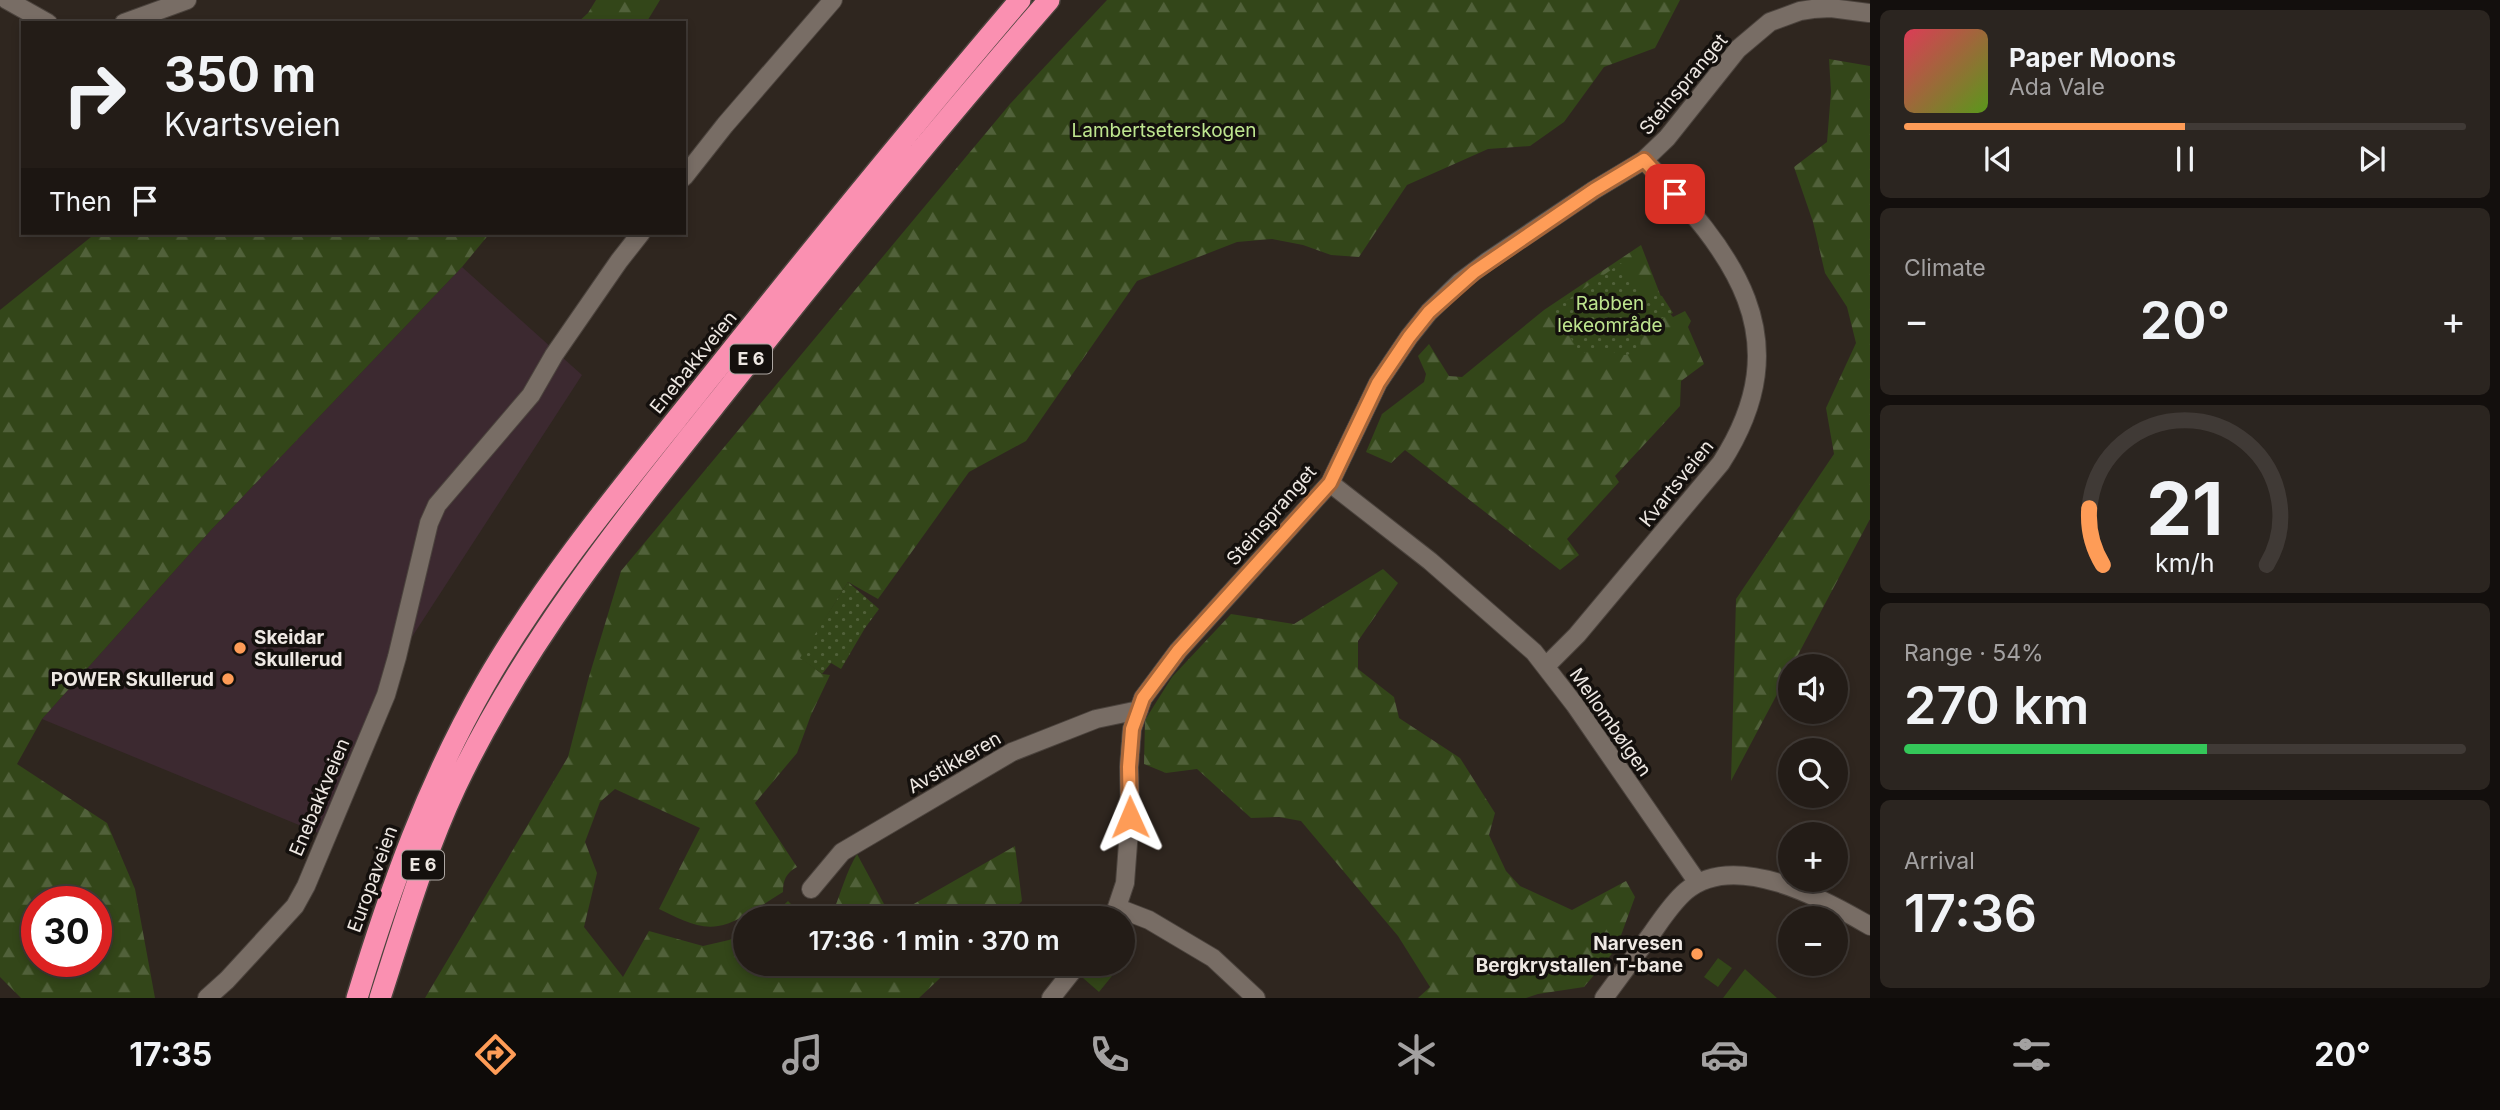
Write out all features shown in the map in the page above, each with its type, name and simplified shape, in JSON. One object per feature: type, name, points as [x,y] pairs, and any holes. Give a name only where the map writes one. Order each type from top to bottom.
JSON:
[{"type":"highway","name":"Enebakkveien","points":[[437,778],[506,648],[568,557],[765,308],[1020,0]]},
{"type":"highway","name":"E 6","points":[[380,998],[417,882],[455,787],[526,658],[585,570],[774,330],[1049,0]]},
{"type":"highway","name":"Europaveien","points":[[357,998],[397,873],[437,778]]},
{"type":"street","points":[[7,0],[42,21]]},
{"type":"street","points":[[129,21],[187,0]]},
{"type":"street","points":[[686,174],[833,0]]},
{"type":"street","name":"Steinspranget","points":[[1118,906],[1125,883],[1129,842],[1132,729],[1143,698],[1161,671],[1330,483],[1378,383],[1429,312],[1460,282],[1488,261],[1644,160],[1667,138],[1738,49],[1770,22],[1814,9],[1831,8],[1869,13]]},
{"type":"street","name":"Kvartsveien","points":[[1546,666],[1577,635],[1721,463],[1740,432],[1752,398],[1758,363],[1756,335],[1746,293],[1720,247],[1644,160]]},
{"type":"street","name":"Enebakkveien","points":[[207,998],[227,981],[295,906],[306,886],[386,695],[429,523],[437,505],[531,395],[555,355],[639,235]]},
{"type":"street","name":"Mellombølgen","points":[[1330,483],[1483,606],[1546,666],[1698,883]]},
{"type":"street","name":"Avstikkeren","points":[[811,889],[842,852],[1012,752],[1096,719],[1139,710]]},
{"type":"street","points":[[1604,998],[1671,906],[1698,883],[1717,876],[1768,879],[1844,911],[1870,926]]},
{"type":"street","name":"Steinspranget","points":[[1135,917],[1149,920],[1213,958],[1256,998]]},
{"type":"street","points":[[1051,998],[1068,976]]},
{"type":"shaded area","points":[[462,267],[582,375],[408,643],[328,837],[42,719],[211,530]]},
{"type":"green space","points":[[596,0],[660,0],[647,21],[579,21]]},
{"type":"green space","name":"Lambertseterskogen","points":[[1107,0],[1680,0],[1655,48],[1604,67],[1564,122],[1530,146],[1488,149],[1407,185],[1359,257],[1331,255],[1303,245],[1272,239],[1237,242],[1137,281],[1026,441],[969,472],[878,599],[848,582],[801,658],[822,674],[830,675],[797,753],[755,803],[797,867],[786,877],[783,892],[761,906],[733,906],[733,921],[711,927],[680,919],[659,909],[700,828],[615,789],[600,802],[585,842],[597,873],[584,927],[623,977],[649,931],[703,946],[733,938],[733,976],[942,976],[919,998],[425,998],[568,757],[621,571],[1010,104]]},
{"type":"green space","points":[[1829,59],[1870,66],[1870,519],[1798,654],[1778,654],[1778,692],[1731,781],[1736,599],[1834,454],[1826,408],[1856,343],[1847,307],[1825,273],[1813,222],[1794,167],[1827,142],[1831,92]]},
{"type":"green space","points":[[94,235],[488,235],[462,267],[211,530],[42,719],[17,764],[107,823],[135,889],[155,998],[21,998],[0,977],[0,310]]},
{"type":"green space","points":[[1641,245],[1665,307],[1673,317],[1685,311],[1691,321],[1688,327],[1704,364],[1681,381],[1680,406],[1615,476],[1619,482],[1567,539],[1579,555],[1560,570],[1405,450],[1391,463],[1366,452],[1382,414],[1424,382],[1426,374],[1418,356],[1429,344],[1449,376],[1462,377],[1544,310]]},
{"type":"green space","name":"Rabben lekeområde","points":[[1621,263],[1639,292],[1662,296],[1673,313],[1643,327],[1641,348],[1634,352],[1624,355],[1598,348],[1581,354],[1553,310]]},
{"type":"green space","points":[[1383,569],[1398,583],[1358,641],[1358,669],[1394,697],[1399,718],[1460,758],[1495,813],[1489,835],[1506,871],[1520,886],[1572,910],[1626,881],[1635,897],[1616,949],[1584,987],[1526,998],[1418,998],[1430,987],[1398,936],[1301,821],[1279,817],[1251,818],[1197,769],[1166,773],[1144,764],[1145,720],[1172,677],[1231,614],[1294,624]]},
{"type":"green space","points":[[848,582],[879,609],[841,669],[831,663],[822,674],[800,658]]},
{"type":"green space","points":[[1015,846],[1022,901],[1017,906],[910,906]]},
{"type":"green space","points":[[857,854],[885,906],[835,906]]},
{"type":"green space","points":[[1718,958],[1732,968],[1718,987],[1704,977]]},
{"type":"green space","points":[[1746,970],[1777,998],[1723,998]]},
{"type":"green space","points":[[1085,976],[1112,976],[1099,992],[1083,978]]},
{"type":"place","name":"Skeidar Skullerud","points":[[240,648]]},
{"type":"place","name":"POWER Skullerud","points":[[228,679]]},
{"type":"place","name":"Narvesen Bergkrystallen T-bane","points":[[1697,954]]},
{"type":"route","points":[[1130,817],[1129,767],[1132,729],[1143,698],[1178,651],[1330,483],[1378,383],[1429,312],[1460,282],[1488,261],[1644,160],[1675,194]]}]
